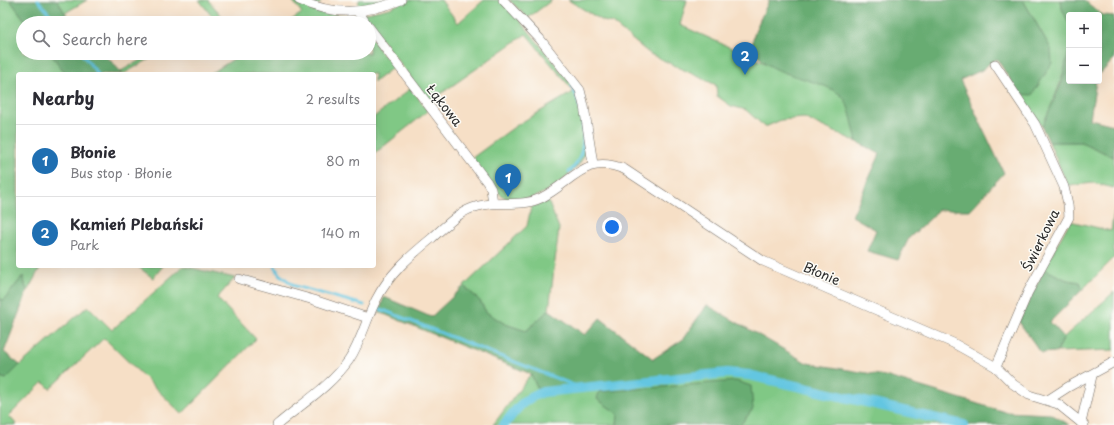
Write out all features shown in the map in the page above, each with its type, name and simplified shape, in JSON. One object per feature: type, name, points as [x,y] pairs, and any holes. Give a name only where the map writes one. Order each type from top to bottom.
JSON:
[{"type":"street","points":[[299,0],[325,9],[358,12],[389,5],[401,0]]},
{"type":"street","points":[[277,425],[326,384],[348,361],[357,346],[382,288],[404,262],[464,212],[472,207],[493,203],[525,203],[540,198],[593,164],[580,90],[540,39],[503,0]]},
{"type":"street","points":[[358,12],[361,16]]},
{"type":"street","name":"Łąkowa","points":[[376,36],[487,182],[491,189],[493,203]]},
{"type":"street","name":"Świerkowa","points":[[995,64],[1035,124],[1064,187],[1069,210],[1069,217],[1028,292],[996,367]]},
{"type":"street","name":"Błonie","points":[[593,164],[609,164],[624,169],[763,261],[953,343],[996,367],[1013,384],[1029,395],[1048,400],[1067,410],[1082,424]]},
{"type":"street","points":[[239,279],[321,302],[368,318]]},
{"type":"street","points":[[1048,400],[1068,387],[1092,376],[1114,362]]},
{"type":"street","points":[[1082,424],[1092,376]]},
{"type":"green space","points":[[0,0],[10,0],[22,16],[16,16],[16,60],[55,60],[66,72],[16,72],[16,268],[40,268],[27,292],[23,276],[4,300],[0,299]]},
{"type":"green space","points":[[10,0],[57,0],[68,16],[22,16]]},
{"type":"green space","points":[[57,0],[87,0],[65,13]]},
{"type":"green space","points":[[199,0],[208,0],[222,16],[212,16]]},
{"type":"green space","points":[[292,0],[320,0],[320,4],[302,6],[328,14],[357,16],[298,16],[302,13]]},
{"type":"green space","points":[[359,0],[397,0],[358,9]]},
{"type":"green space","points":[[407,0],[441,0],[458,23],[484,0],[500,0],[514,13],[575,88],[584,127],[585,151],[582,160],[575,169],[554,187],[542,194],[518,200],[508,199],[493,187],[472,158],[517,125],[573,92],[526,34],[429,102],[376,32],[376,16],[364,16],[362,14],[390,8]]},
{"type":"green space","points":[[509,0],[552,0],[528,18]]},
{"type":"green space","points":[[568,0],[687,0],[680,25],[787,73],[820,80],[889,127],[856,140],[857,142],[804,118],[781,120],[765,127],[746,110],[731,106],[717,96],[716,85],[650,54],[612,23],[603,21]]},
{"type":"green space","points":[[769,0],[1023,0],[1051,49],[1052,63],[1032,95],[1019,94],[997,59],[982,70],[960,80],[1004,173],[970,210],[938,210],[909,238],[898,260],[867,251],[876,230],[852,216],[880,154],[857,142],[849,111],[842,96],[832,89],[820,84],[779,70],[767,64],[758,56],[753,46],[754,36],[758,23]]},
{"type":"green space","points":[[1023,0],[1061,0],[1066,16],[1066,65],[1063,76],[1042,127],[1019,94],[1051,49]]},
{"type":"green space","points":[[1061,0],[1084,0],[1098,12],[1066,12],[1066,18],[1062,9]]},
{"type":"green space","points":[[1102,15],[1114,16],[1114,59],[1102,72]]},
{"type":"green space","points":[[376,44],[381,52],[395,66],[376,80],[376,72],[213,72],[232,60],[376,60]]},
{"type":"green space","points":[[55,60],[110,60],[121,72],[66,72]]},
{"type":"green space","points":[[141,60],[148,60],[127,72],[121,71]]},
{"type":"green space","points":[[1066,63],[1066,84],[1096,84],[1090,119],[1114,125],[1114,157],[1081,142],[1049,142],[1042,127],[1061,84]]},
{"type":"green space","points":[[411,88],[428,111],[376,152],[376,115]]},
{"type":"green space","points":[[1049,142],[1081,142],[1114,157],[1114,188],[1093,183],[1068,186]]},
{"type":"green space","points":[[548,201],[559,228],[549,310],[526,331],[505,324],[486,312],[480,301],[464,286],[527,226],[531,207]]},
{"type":"green space","points":[[1114,211],[1114,258],[1082,290],[1080,282],[1067,280],[1044,269],[1070,221],[1111,231]]},
{"type":"green space","points":[[140,268],[161,268],[153,278]]},
{"type":"green space","points":[[181,268],[192,268],[235,278],[217,298],[256,339],[182,414],[104,338],[50,389],[43,382],[9,416],[17,425],[0,425],[0,377],[6,379],[88,306],[112,330]]},
{"type":"green space","points":[[1044,269],[1067,280],[1080,282],[1082,290],[1050,322],[1064,337],[1057,352],[1041,353],[1019,322]]},
{"type":"green space","points":[[23,276],[27,292],[4,352],[20,365],[6,379],[0,377],[0,299],[4,300]]},
{"type":"green space","points":[[464,286],[480,301],[486,312],[505,324],[526,331],[549,310],[585,335],[600,318],[653,359],[682,340],[707,305],[807,363],[885,376],[1005,412],[1051,414],[1070,425],[971,425],[957,419],[749,373],[726,370],[538,390],[531,374],[379,312],[384,297],[431,317]]},
{"type":"green space","points":[[1114,292],[1114,350],[1057,352],[1064,337]]},
{"type":"green space","points":[[726,370],[749,373],[957,419],[971,425],[740,425],[753,409],[597,399],[619,414],[617,425],[493,425],[531,374],[538,390]]},
{"type":"green space","points":[[736,381],[751,386],[753,409],[740,425],[617,425],[618,414],[597,399],[599,392]]},
{"type":"waterway","points":[[38,0],[51,16]]},
{"type":"waterway","points":[[87,60],[96,72]]},
{"type":"waterway","points":[[569,172],[576,164],[583,143],[580,107],[572,86]]},
{"type":"waterway","points":[[276,268],[279,274],[295,286],[364,305]]},
{"type":"waterway","points":[[378,308],[581,388]]},
{"type":"waterway","points":[[504,425],[525,401],[543,392],[727,373],[749,375],[964,425]]},
{"type":"place","name":"Kamień Plebański","points":[[745,75]]},
{"type":"place","name":"Błonie","points":[[508,197]]}]
